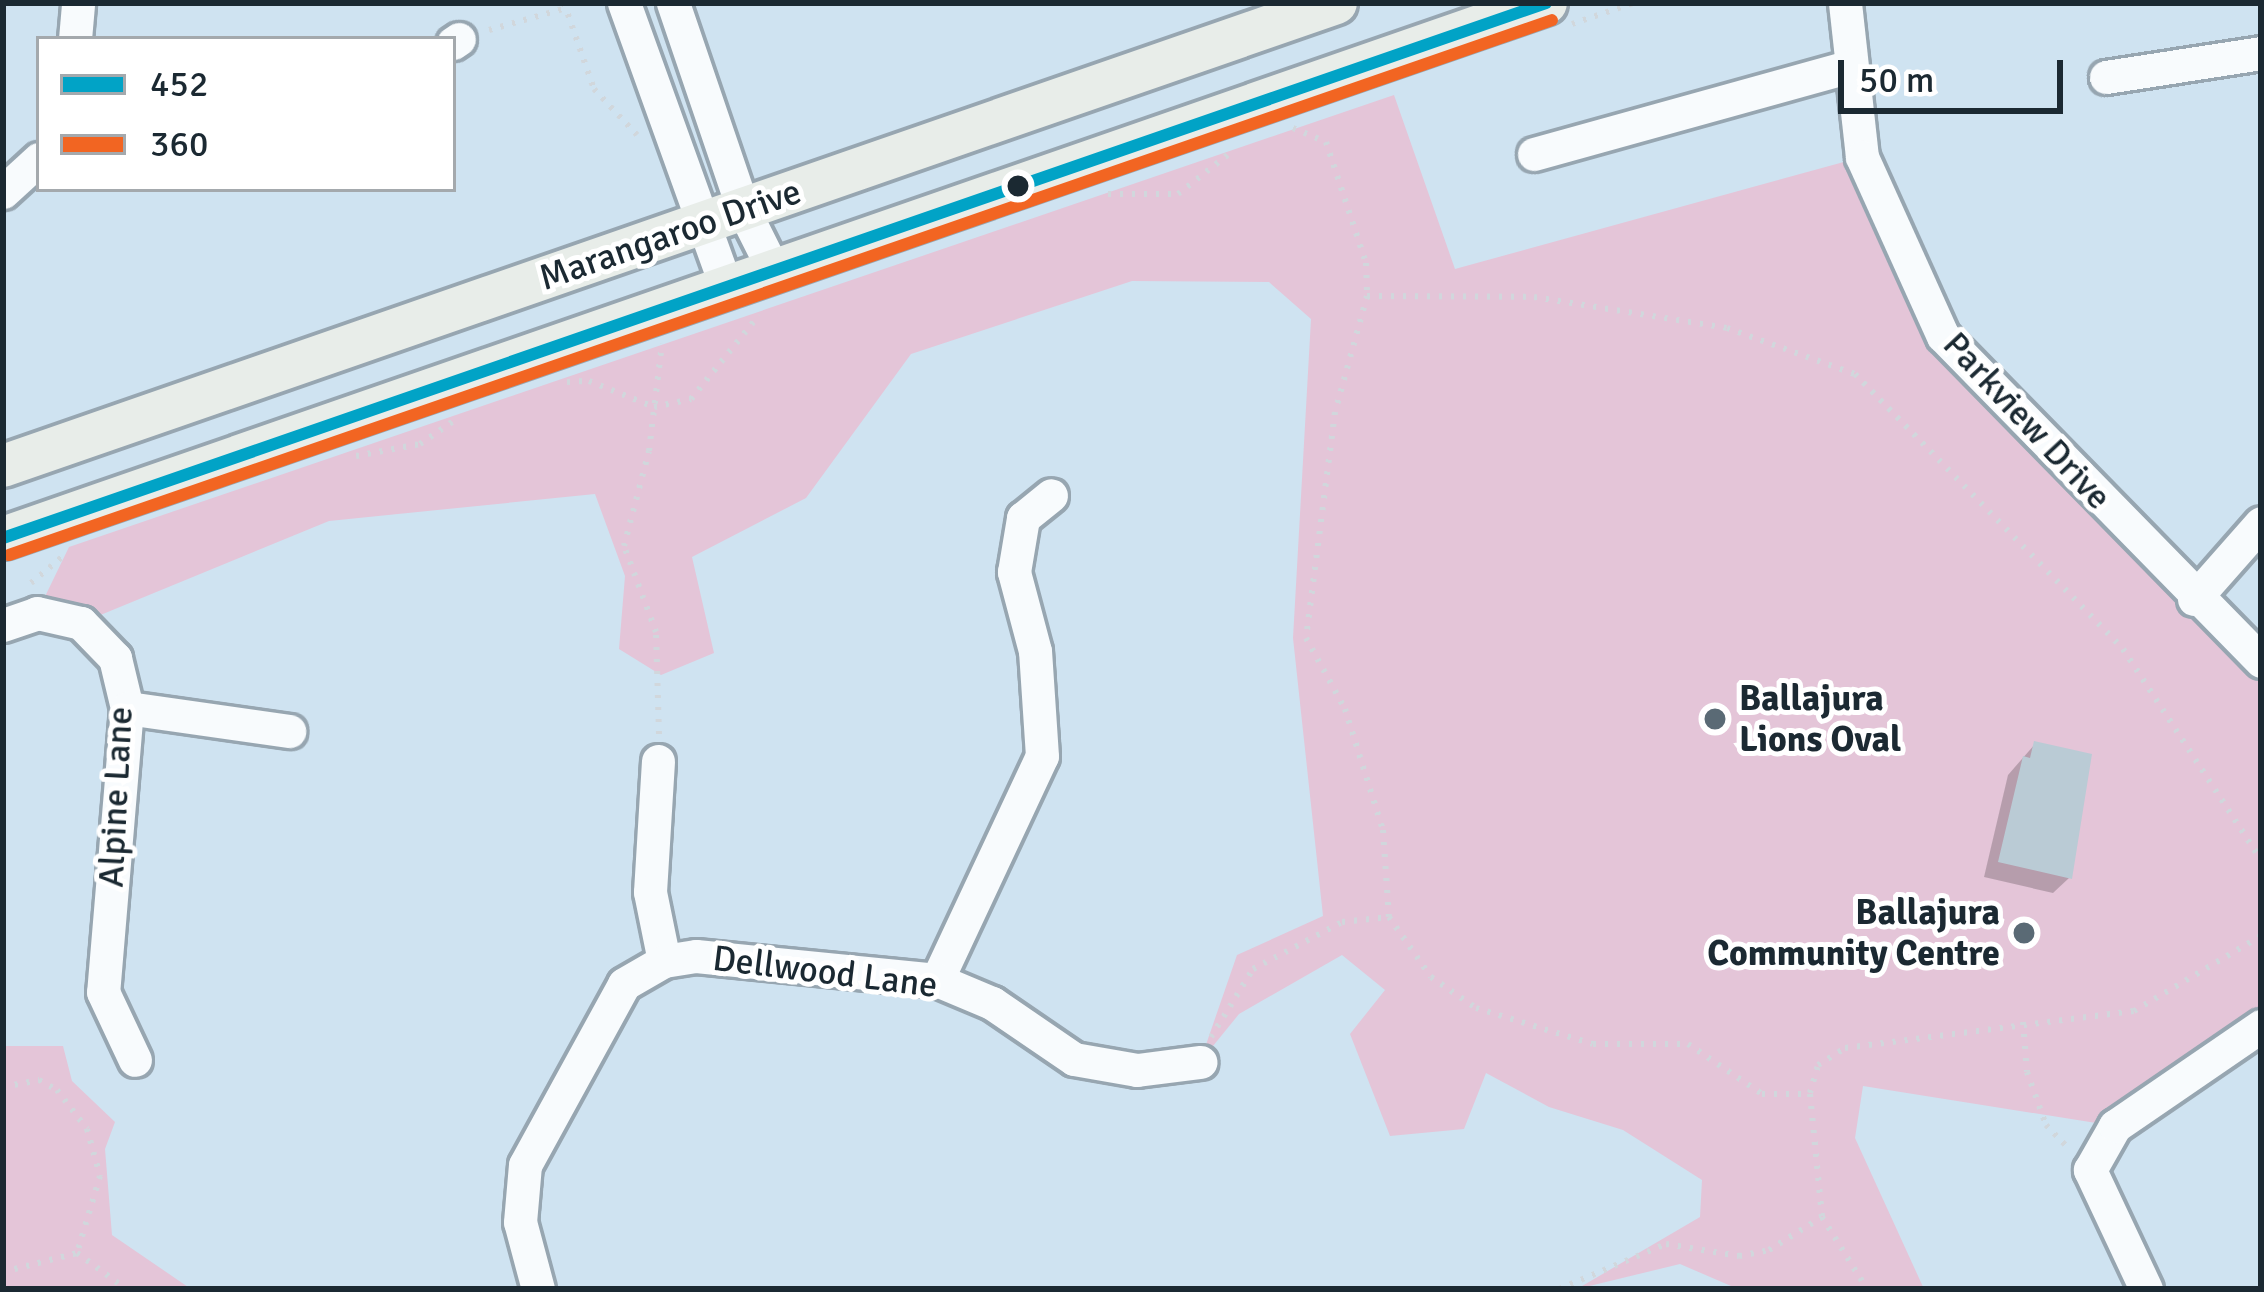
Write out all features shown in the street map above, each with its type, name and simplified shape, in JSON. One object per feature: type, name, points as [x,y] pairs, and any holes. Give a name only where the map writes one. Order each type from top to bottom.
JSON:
[{"type":"main road","name":"Marangaroo Drive","points":[[3,466],[1336,3]]},
{"type":"main road","name":"Marangaroo Drive","points":[[3,538],[725,283],[770,286],[1546,3]]},
{"type":"street","points":[[75,36],[78,3]]},
{"type":"street","points":[[624,3],[725,283]]},
{"type":"street","points":[[673,3],[770,286]]},
{"type":"street","name":"Parkview Drive","points":[[1822,3],[1851,66]]},
{"type":"street","name":"Parkview Drive","points":[[1845,3],[1862,157],[1943,335],[2194,599],[2261,661]]},
{"type":"street","points":[[2106,77],[2261,53]]},
{"type":"street","points":[[1534,154],[1851,66]]},
{"type":"street","points":[[3,192],[36,162]]},
{"type":"street","points":[[937,980],[1042,756],[1044,712],[1014,572],[1023,518],[1051,495]]},
{"type":"street","points":[[2194,599],[2261,523]]},
{"type":"street","name":"Alpine Lane","points":[[9,611],[81,623],[115,658],[128,708],[103,992],[135,1060]]},
{"type":"street","points":[[128,708],[289,731]]},
{"type":"street","points":[[658,761],[650,892],[664,961]]},
{"type":"street","name":"Dellwood Lane","points":[[538,1289],[520,1222],[525,1165],[624,984],[664,961],[696,956],[937,980],[992,1004],[1074,1059],[1137,1070],[1200,1062]]},
{"type":"street","points":[[2146,1289],[2090,1169],[2115,1126],[2261,1026]]},
{"type":"path","points":[[456,41],[565,6],[594,89],[651,143]]},
{"type":"path","points":[[1278,125],[1315,131],[1326,142],[1366,263],[1367,296],[1335,412],[1306,638],[1346,709],[1383,830],[1389,917],[1431,977],[1476,1008],[1594,1044],[1688,1044],[1762,1094],[1810,1094]]},
{"type":"path","points":[[1095,193],[1178,194],[1235,148]]},
{"type":"path","points":[[545,382],[589,381],[654,407],[691,399],[709,384],[770,286]]},
{"type":"path","points":[[1367,296],[1534,297],[1726,328],[1855,374],[2026,541],[2123,649],[2261,860]]},
{"type":"path","points":[[657,307],[662,364],[624,546],[656,632],[658,761]]},
{"type":"path","points":[[332,460],[420,444],[465,413]]},
{"type":"path","points":[[9,611],[74,547]]},
{"type":"path","points":[[1200,1062],[1253,969],[1342,922],[1389,917]]},
{"type":"path","points":[[1867,1289],[1822,1217],[1810,1094],[1818,1065],[1845,1048],[2134,1011],[2261,936]]},
{"type":"path","points":[[2023,1022],[2027,1072],[2046,1125],[2090,1169]]},
{"type":"path","points":[[3,1087],[39,1080],[57,1090],[88,1129],[100,1176],[77,1253]]},
{"type":"path","points":[[1559,1289],[1666,1244],[1739,1256],[1769,1250],[1822,1217]]},
{"type":"path","points":[[3,1272],[77,1253]]},
{"type":"path","points":[[77,1253],[126,1289]]},
{"type":"shaded area","points":[[1394,95],[1455,269],[1862,157],[1943,336],[2261,661],[2261,1026],[2115,1126],[1863,1086],[1855,1138],[1924,1289],[1738,1289],[1680,1264],[1577,1289],[1700,1217],[1702,1180],[1623,1130],[1549,1107],[1486,1073],[1464,1129],[1390,1136],[1350,1034],[1385,990],[1342,955],[1239,1014],[1200,1062],[1237,955],[1323,916],[1293,638],[1311,319],[1269,282],[1132,281],[911,354],[806,498],[692,557],[714,653],[661,675],[619,649],[625,576],[595,494],[329,521],[81,623],[37,613],[69,547]]},
{"type":"shaded area","points":[[3,1046],[63,1046],[72,1081],[115,1122],[105,1149],[112,1235],[191,1289],[3,1289]]},
{"type":"building","points":[[2034,741],[2092,754],[2072,879],[1998,862],[2023,756],[2030,758]]},
{"type":"transit line","name":"452","points":[[3,538],[1546,3]]},
{"type":"transit line","name":"360","points":[[9,555],[1552,20]]},
{"type":"place","name":"Ballajura Lions Oval","points":[[1715,719]]},
{"type":"place","name":"Ballajura Community Centre","points":[[2024,933]]}]
